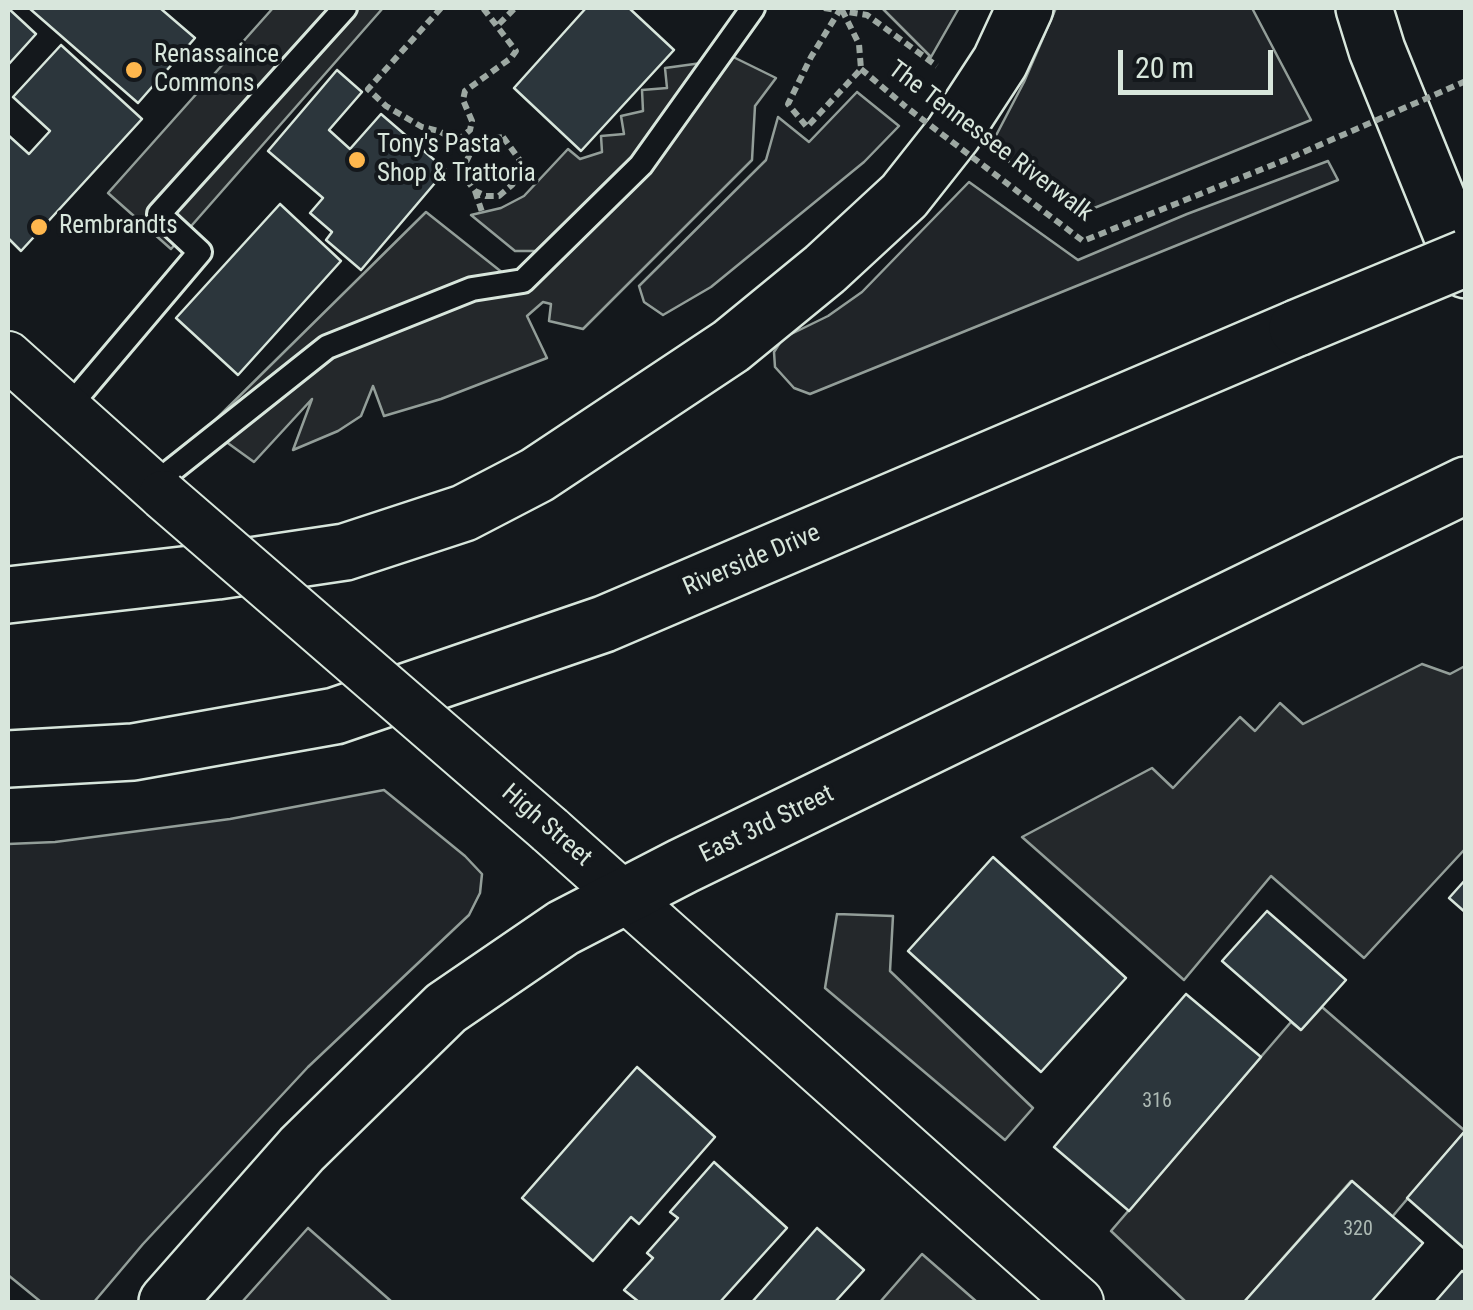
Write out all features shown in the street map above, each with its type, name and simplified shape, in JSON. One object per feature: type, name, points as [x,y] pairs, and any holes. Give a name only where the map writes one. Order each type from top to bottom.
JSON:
[{"type":"main road","points":[[8,594],[217,572],[344,552],[464,513],[537,476],[731,346],[825,269],[904,196],[953,134],[1000,62],[1025,8]]},
{"type":"main road","points":[[1364,22],[1466,270]]},
{"type":"main road","name":"Riverside Drive","points":[[8,759],[132,752],[335,716],[604,624],[1466,258]]},
{"type":"main road","name":"East 3rd Street","points":[[167,1302],[302,1148],[446,1008],[563,928],[1466,485]]},
{"type":"street","name":"High Street","points":[[8,356],[624,895],[1079,1302]]},
{"type":"lane","points":[[67,410],[200,252],[159,214],[345,8]]},
{"type":"lane","points":[[158,490],[327,347],[472,288],[523,281],[641,164],[754,8]]},
{"type":"path","points":[[441,8],[368,90],[386,106],[422,127],[439,130],[472,150]]},
{"type":"path","points":[[458,141],[470,130],[472,120],[463,100],[465,91],[511,58],[516,50],[483,8]]},
{"type":"path","points":[[498,24],[515,8]]},
{"type":"path","points":[[824,8],[866,15],[938,66]]},
{"type":"path","points":[[842,9],[860,44],[860,69]]},
{"type":"path","name":"The Tennessee Riverwalk","points":[[842,9],[810,58],[788,104],[807,127],[860,69],[1084,241],[1290,158],[1466,81]]},
{"type":"path","points":[[923,130],[935,116]]},
{"type":"path","points":[[475,192],[500,196],[520,173],[519,159],[502,137],[488,139],[472,150],[464,166],[482,212]]},
{"type":"shaded area","points":[[273,8],[383,8],[171,249],[108,193]]},
{"type":"shaded area","points":[[882,8],[959,8],[931,57]]},
{"type":"shaded area","points":[[1056,8],[1252,8],[1311,120],[1077,215],[990,147]]},
{"type":"shaded area","points":[[719,50],[776,78],[755,106],[752,160],[583,329],[549,321],[551,304],[543,302],[527,316],[547,358],[441,399],[384,416],[373,386],[361,416],[338,431],[293,450],[312,399],[254,462],[207,428],[426,212],[513,281],[546,251],[515,251],[471,215],[501,208],[524,196],[568,149],[580,159],[602,152],[601,136],[624,134],[621,116],[643,111],[642,90],[667,88],[665,68],[709,62]]},
{"type":"shaded area","points":[[857,92],[899,126],[864,162],[711,287],[663,315],[644,302],[639,286],[766,160],[778,117],[809,142]]},
{"type":"shaded area","points":[[1328,161],[1338,180],[810,394],[794,388],[775,367],[774,352],[783,338],[828,316],[862,292],[969,182],[1078,260]]},
{"type":"shaded area","points":[[1422,664],[1450,674],[1465,666],[1465,849],[1364,958],[1271,876],[1184,980],[1022,837],[1152,768],[1173,788],[1240,717],[1255,731],[1280,703],[1303,724]]},
{"type":"shaded area","points":[[384,790],[482,874],[480,893],[469,915],[308,1067],[94,1302],[41,1302],[8,1275],[8,844],[55,842],[230,819]]},
{"type":"shaded area","points":[[837,914],[893,916],[890,971],[1033,1108],[1005,1140],[825,988]]},
{"type":"shaded area","points":[[1322,1007],[1465,1131],[1392,1217],[1351,1181],[1244,1302],[1186,1302],[1111,1231],[1291,1022],[1301,1030]]},
{"type":"shaded area","points":[[308,1228],[392,1302],[242,1302]]},
{"type":"shaded area","points":[[922,1254],[977,1302],[880,1302]]},
{"type":"building","points":[[8,8],[36,34],[8,65]]},
{"type":"building","name":"Renassaince Commons","points":[[29,8],[160,8],[195,38],[138,103]]},
{"type":"building","points":[[586,8],[629,8],[674,50],[581,151],[514,88]]},
{"type":"building","points":[[61,45],[142,119],[21,251],[8,238],[8,135],[29,154],[50,131],[13,97]]},
{"type":"building","name":"Tony's Pasta Shop & Trattoria","points":[[337,70],[362,92],[329,130],[350,149],[381,114],[446,170],[361,270],[326,240],[332,232],[310,213],[323,198],[268,151]]},
{"type":"building","points":[[280,204],[341,261],[238,375],[176,318]]},
{"type":"building","points":[[993,857],[1126,978],[1041,1072],[908,951]]},
{"type":"building","points":[[1466,879],[1466,913],[1449,898]]},
{"type":"building","points":[[1267,911],[1346,980],[1301,1030],[1222,961]]},
{"type":"building","points":[[1186,994],[1261,1057],[1129,1211],[1054,1147]]},
{"type":"building","points":[[637,1067],[715,1137],[639,1224],[631,1217],[593,1261],[522,1198]]},
{"type":"building","points":[[1466,1131],[1466,1250],[1407,1198]]},
{"type":"building","points":[[714,1162],[787,1228],[720,1302],[639,1302],[624,1290],[653,1258],[647,1253],[678,1218],[670,1212]]},
{"type":"building","points":[[1352,1181],[1423,1243],[1371,1302],[1244,1302]]},
{"type":"building","points":[[817,1228],[864,1270],[835,1302],[752,1302]]},
{"type":"building","points":[[1462,1271],[1466,1274],[1466,1302],[1435,1302]]},
{"type":"place","name":"Renassaince Commons","points":[[134,70]]},
{"type":"place","name":"Tony's Pasta Shop & Trattoria","points":[[357,160]]},
{"type":"place","name":"Rembrandts","points":[[39,227]]}]
